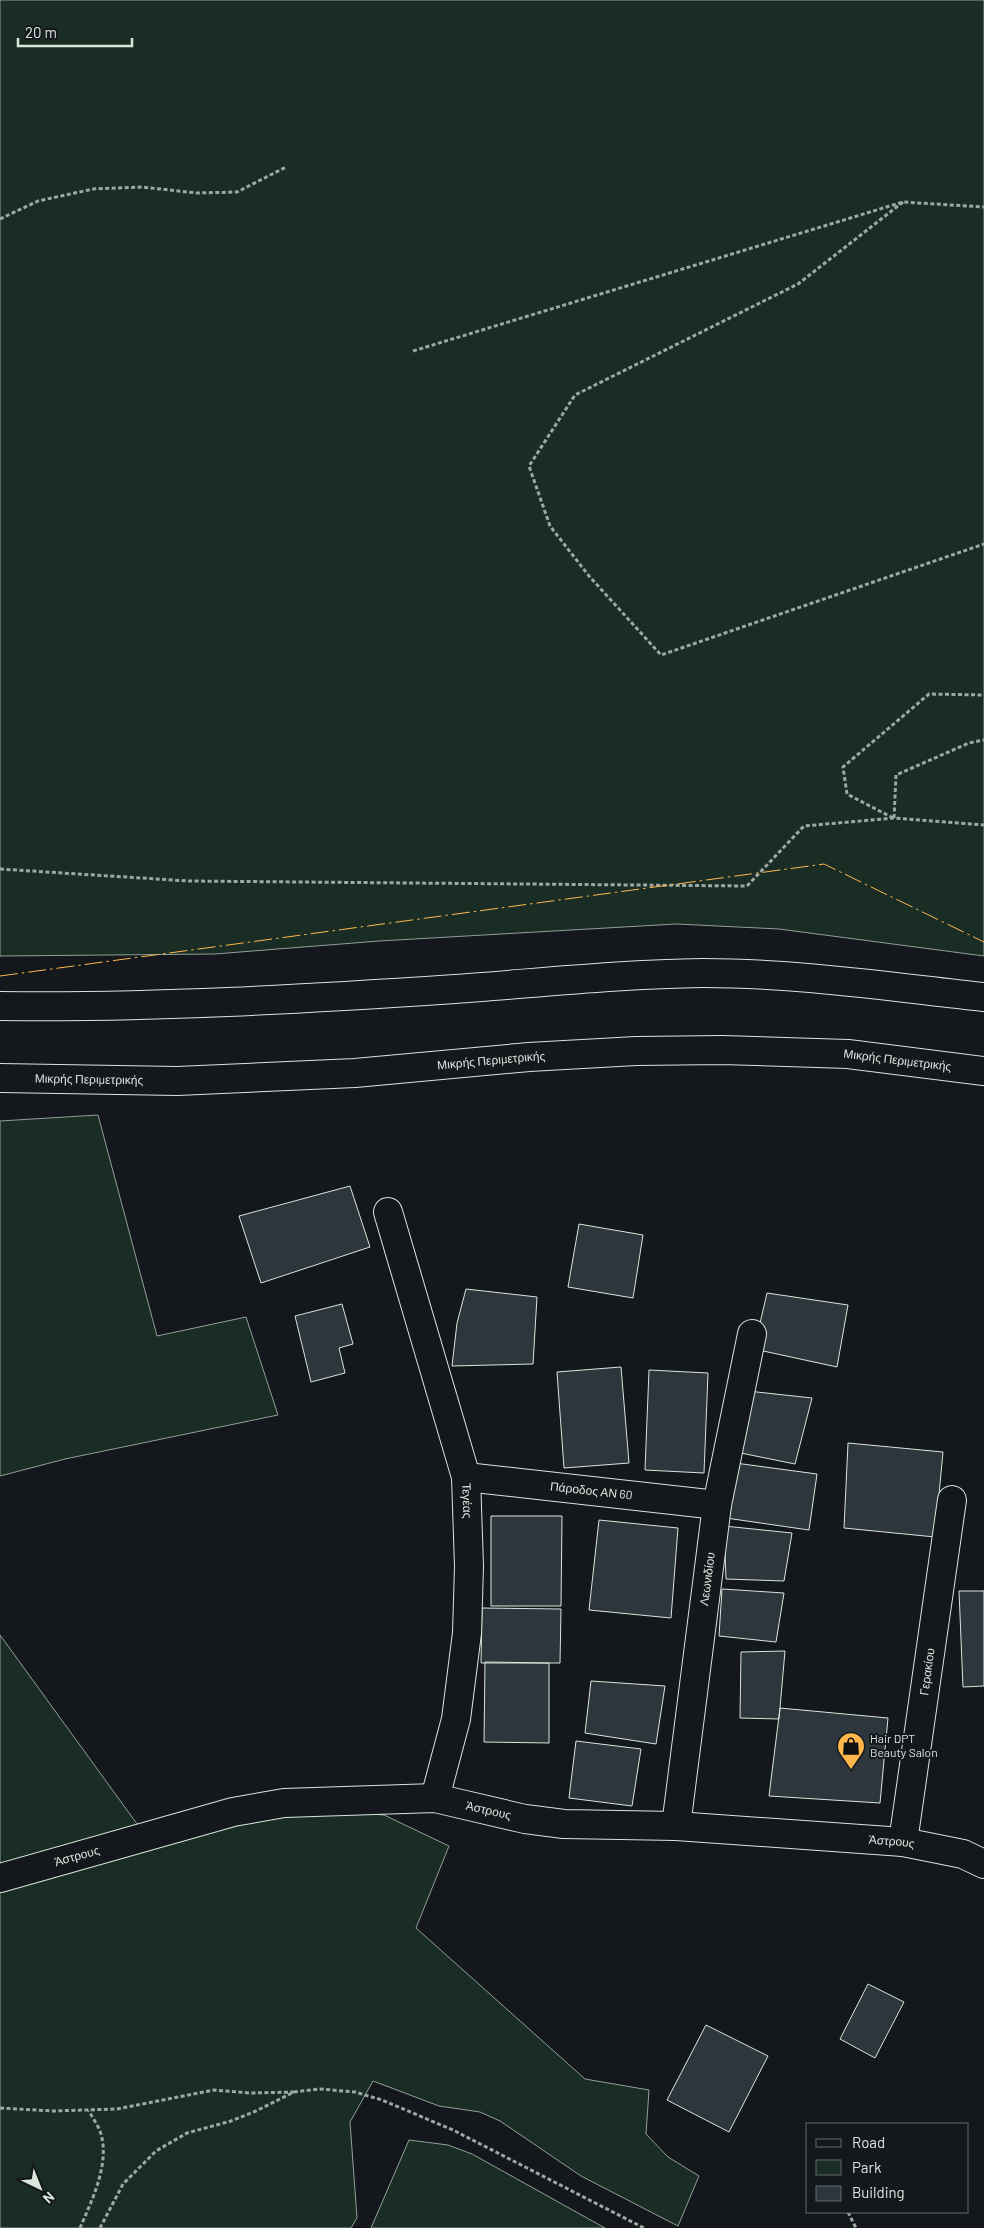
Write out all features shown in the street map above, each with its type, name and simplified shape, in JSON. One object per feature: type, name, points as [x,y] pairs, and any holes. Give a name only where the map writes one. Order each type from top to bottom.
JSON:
[{"type":"street","points":[[0,1006],[122,1006],[224,1002],[455,989],[658,974],[705,973],[764,974],[984,997]]},
{"type":"street","name":"Μικρής Περιμετρικής","points":[[0,1078],[177,1082],[364,1072],[539,1057],[684,1051],[848,1054],[984,1071]]},
{"type":"street","name":"Τεγέας","points":[[388,1212],[466,1477],[469,1566],[467,1633],[456,1719],[435,1798]]},
{"type":"street","name":"Λεωνιδίου","points":[[676,1826],[717,1505],[752,1334]]},
{"type":"street","name":"Πάροδος ΑΝ 60","points":[[466,1477],[717,1505]]},
{"type":"street","name":"Γερακίου","points":[[903,1842],[952,1500]]},
{"type":"street","name":"Άστρους","points":[[0,1878],[233,1812],[284,1803],[435,1798],[525,1819],[564,1824],[676,1826],[903,1842],[963,1854],[984,1864]]},
{"type":"path","points":[[0,219],[38,201],[93,189],[142,187],[197,193],[237,192],[286,167]]},
{"type":"path","points":[[413,351],[903,202],[984,207]]},
{"type":"path","points":[[903,202],[798,284],[575,395],[529,466],[550,526],[589,576],[661,654],[984,544]]},
{"type":"path","points":[[894,818],[847,794],[843,767],[929,694],[984,695]]},
{"type":"path","points":[[894,818],[896,775],[969,743],[984,740]]},
{"type":"path","points":[[0,869],[188,881],[747,886],[804,826],[894,818],[984,825]]},
{"type":"path","points":[[0,2108],[52,2111],[117,2110],[214,2090],[250,2093],[294,2092],[320,2089],[355,2092],[382,2100],[453,2130],[644,2228]]},
{"type":"path","points":[[100,2228],[122,2184],[156,2151],[187,2133],[239,2118],[294,2092]]},
{"type":"path","points":[[80,2228],[93,2198],[104,2155],[100,2132],[89,2111]]},
{"type":"path","points":[[848,2213],[856,2228]]},
{"type":"green space","points":[[0,0],[984,0],[984,956],[779,929],[676,924],[379,941],[215,954],[0,956]]},
{"type":"green space","points":[[98,1115],[157,1336],[246,1317],[278,1415],[65,1459],[0,1476],[0,1121]]},
{"type":"green space","points":[[0,1635],[140,1828],[0,1870]]},
{"type":"green space","points":[[357,1813],[384,1815],[449,1846],[416,1928],[585,2079],[649,2090],[646,2134],[668,2157],[699,2176],[678,2226],[581,2176],[500,2121],[480,2112],[439,2106],[373,2081],[350,2122],[357,2218],[351,2228],[0,2228],[0,1887],[143,1846],[282,1814]]},
{"type":"green space","points":[[409,2140],[448,2145],[472,2154],[605,2228],[371,2228]]},
{"type":"building","points":[[350,1186],[370,1247],[261,1283],[239,1216]]},
{"type":"building","points":[[579,1224],[643,1235],[633,1298],[568,1287]]},
{"type":"building","points":[[466,1289],[537,1297],[533,1364],[452,1366],[457,1323]]},
{"type":"building","points":[[767,1293],[848,1305],[837,1367],[754,1349]]},
{"type":"building","points":[[342,1304],[353,1344],[339,1348],[345,1373],[311,1382],[295,1316]]},
{"type":"building","points":[[621,1367],[629,1463],[564,1468],[557,1372]]},
{"type":"building","points":[[649,1370],[708,1373],[704,1473],[645,1470]]},
{"type":"building","points":[[748,1391],[812,1398],[795,1464],[731,1451]]},
{"type":"building","points":[[848,1443],[943,1452],[935,1537],[844,1528]]},
{"type":"building","points":[[735,1463],[817,1474],[809,1530],[726,1518]]},
{"type":"building","points":[[491,1516],[562,1516],[561,1606],[491,1606]]},
{"type":"building","points":[[599,1520],[678,1528],[671,1618],[589,1610]]},
{"type":"building","points":[[724,1526],[792,1533],[784,1581],[726,1579]]},
{"type":"building","points":[[722,1589],[784,1593],[776,1642],[719,1636]]},
{"type":"building","points":[[959,1591],[984,1591],[984,1686],[963,1687]]},
{"type":"building","points":[[482,1608],[561,1609],[560,1663],[481,1663]]},
{"type":"building","points":[[785,1651],[779,1719],[740,1718],[741,1652]]},
{"type":"building","points":[[485,1662],[549,1663],[549,1743],[484,1742]]},
{"type":"building","points":[[591,1681],[665,1686],[656,1744],[585,1733]]},
{"type":"building","points":[[780,1708],[888,1718],[880,1803],[769,1796]]},
{"type":"building","points":[[576,1741],[641,1749],[632,1806],[569,1798]]},
{"type":"building","points":[[868,1984],[904,2002],[875,2058],[840,2039]]},
{"type":"building","points":[[706,2025],[768,2056],[729,2132],[667,2100]]},
{"type":"power","points":[[0,976],[824,864],[984,942]]},
{"type":"place","name":"Hair DPT Beauty Salon","points":[[851,1770]]}]
